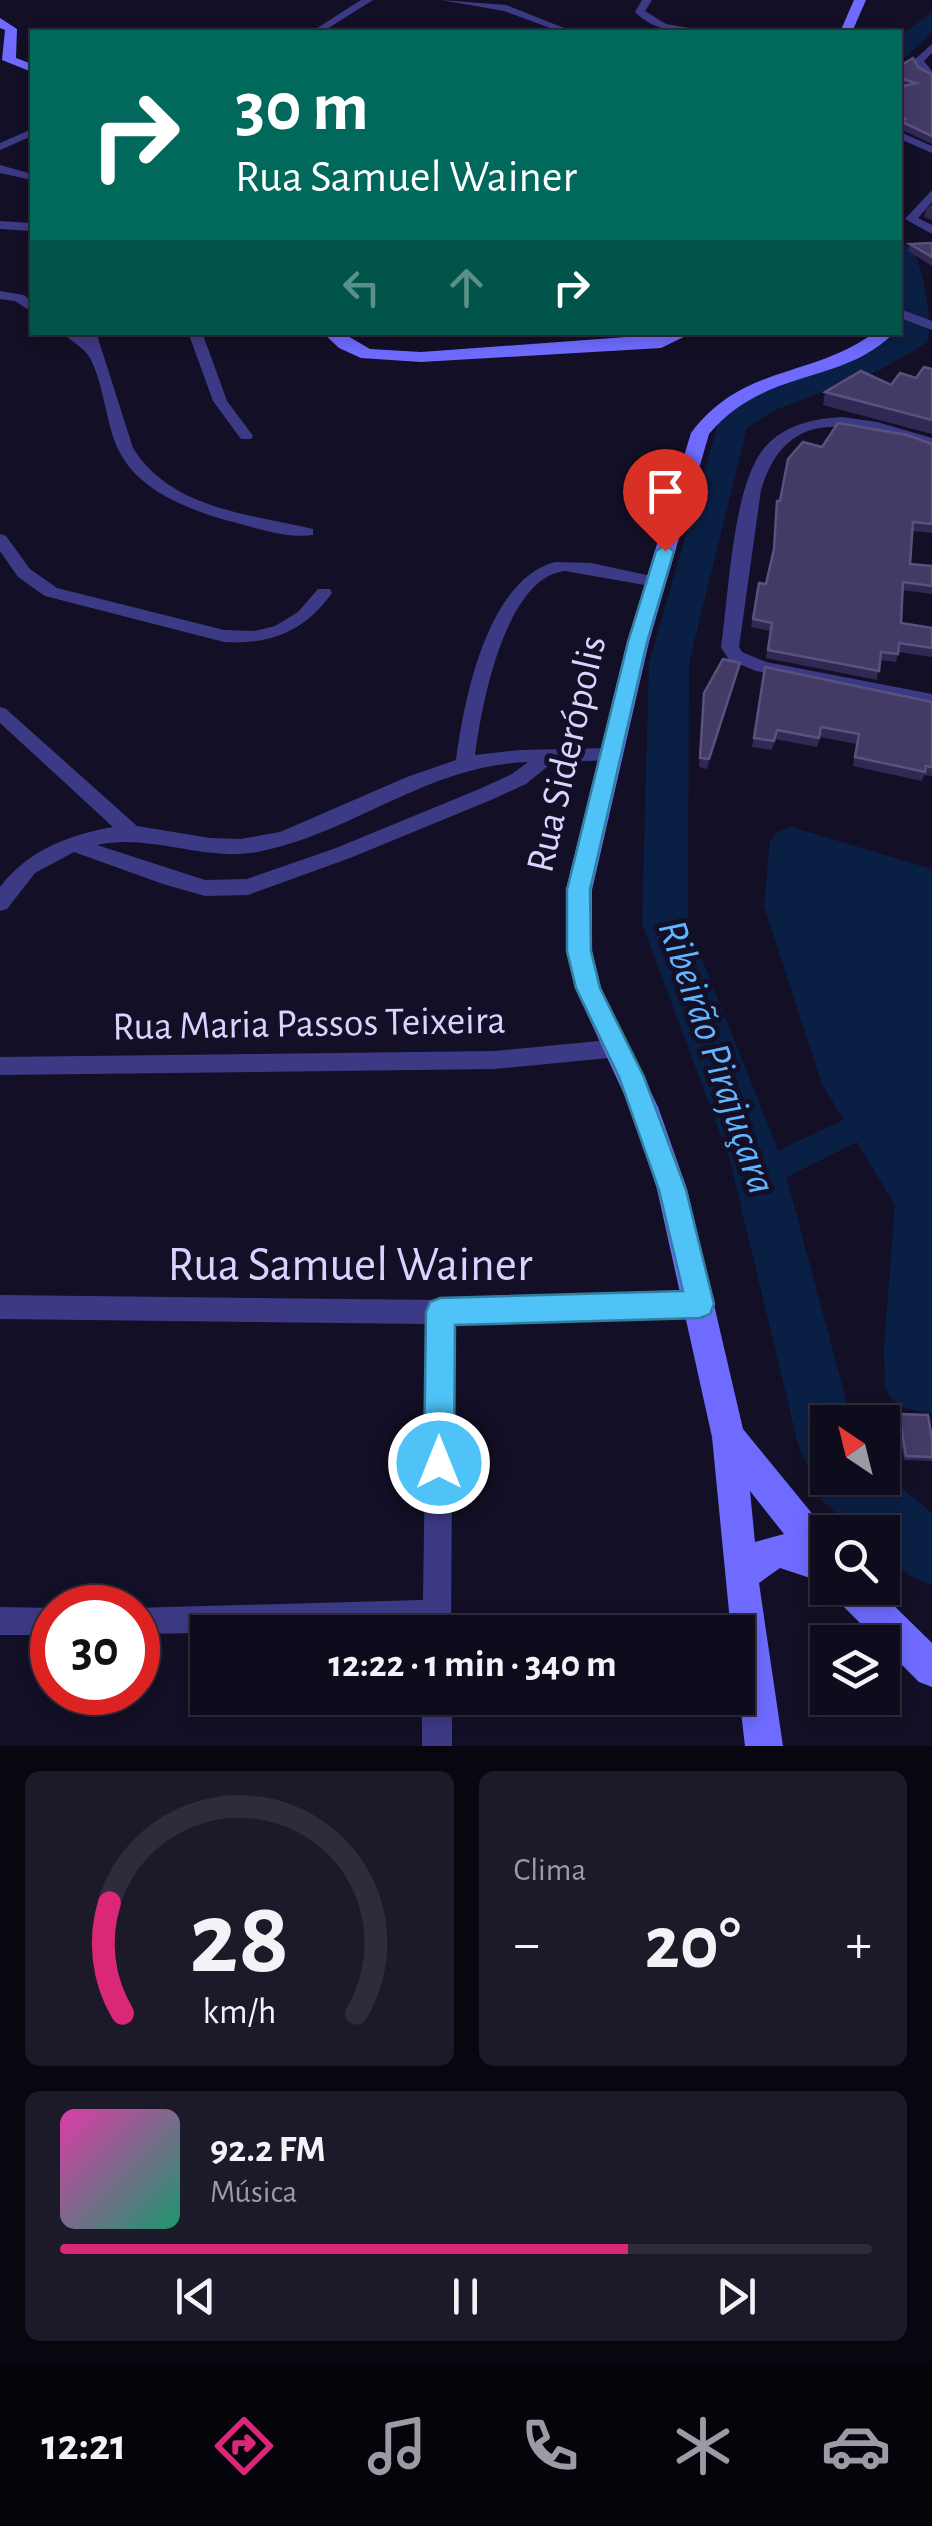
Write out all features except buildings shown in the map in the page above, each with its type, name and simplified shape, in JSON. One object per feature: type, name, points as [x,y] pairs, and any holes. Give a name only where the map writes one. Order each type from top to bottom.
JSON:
[{"type":"street","points":[[319,30],[368,0]]},
{"type":"street","points":[[446,0],[506,8],[563,30]]},
{"type":"street","points":[[506,8],[521,0]]},
{"type":"street","points":[[646,0],[640,12],[648,20],[692,30]]},
{"type":"street","points":[[847,30],[860,0]]},
{"type":"street","points":[[0,22],[11,30],[4,63],[30,68]]},
{"type":"street","points":[[929,74],[919,60],[932,46]]},
{"type":"street","points":[[0,147],[30,133]]},
{"type":"street","points":[[902,136],[932,150]]},
{"type":"street","points":[[0,170],[30,177]]},
{"type":"street","points":[[932,194],[911,218],[932,230]]},
{"type":"street","points":[[0,226],[30,228]]},
{"type":"street","points":[[0,296],[19,298],[30,306]]},
{"type":"street","points":[[902,314],[932,326]]},
{"type":"street","points":[[72,335],[96,352]]},
{"type":"street","points":[[91,335],[125,448],[132,466],[146,479],[212,509],[307,532]]},
{"type":"street","points":[[196,335],[220,401],[246,436]]},
{"type":"street","points":[[334,335],[367,354],[421,357],[661,343],[679,335]]},
{"type":"street","name":"Rua Siderópolis","points":[[810,1541],[728,1437],[672,1190],[619,1048],[588,988],[579,951],[579,890],[610,755],[700,433],[714,412],[738,394],[852,353],[882,335]]},
{"type":"street","points":[[932,443],[840,421],[810,425],[784,438],[768,453],[754,484],[730,647],[736,656],[762,667],[932,700]]},
{"type":"street","points":[[0,539],[24,572],[50,592],[224,636],[246,638],[288,629],[324,593]]},
{"type":"street","points":[[465,763],[475,693],[488,646],[533,578],[555,567],[570,567],[656,582]]},
{"type":"street","points":[[0,714],[130,832]]},
{"type":"street","points":[[0,903],[28,868],[74,845],[130,832],[206,846],[256,845],[465,763],[520,756],[545,759],[610,755]]},
{"type":"street","points":[[74,845],[205,888],[248,887],[484,795],[519,779],[545,759]]},
{"type":"street","name":"Rua Maria Passos Teixeira","points":[[0,1066],[495,1060],[619,1048]]},
{"type":"street","name":"Rua Samuel Wainer","points":[[0,1307],[440,1312],[700,1304]]},
{"type":"street","points":[[438,1615],[440,1312]]},
{"type":"street","points":[[728,1437],[741,1577],[764,1746]]},
{"type":"street","points":[[741,1577],[757,1558],[773,1551],[797,1551],[810,1556]]},
{"type":"street","points":[[869,1605],[932,1669]]},
{"type":"street","points":[[0,1621],[30,1620]]},
{"type":"street","points":[[160,1620],[190,1621]]},
{"type":"street","points":[[437,1715],[437,1746]]},
{"type":"water","points":[[792,827],[932,869],[932,1414],[906,1408],[894,1401],[885,1388],[884,1346],[895,1205],[822,1084],[764,906],[770,841],[779,831]]},
{"type":"waterway","name":"Ribeirão Pirajuçara","points":[[902,48],[932,20]]},
{"type":"waterway","name":"Ribeirão Pirajuçara","points":[[818,1405],[755,1157],[665,924],[669,663],[732,424],[763,403],[869,363],[917,335],[919,305],[902,257]]},
{"type":"waterway","points":[[760,1175],[884,1113]]},
{"type":"waterway","name":"Ribeirão Pirajuçara","points":[[863,1495],[932,1554]]},
{"type":"route","points":[[439,1463],[440,1312],[700,1304],[672,1190],[644,1107],[588,988],[579,951],[579,890],[638,642],[665,551]]}]
